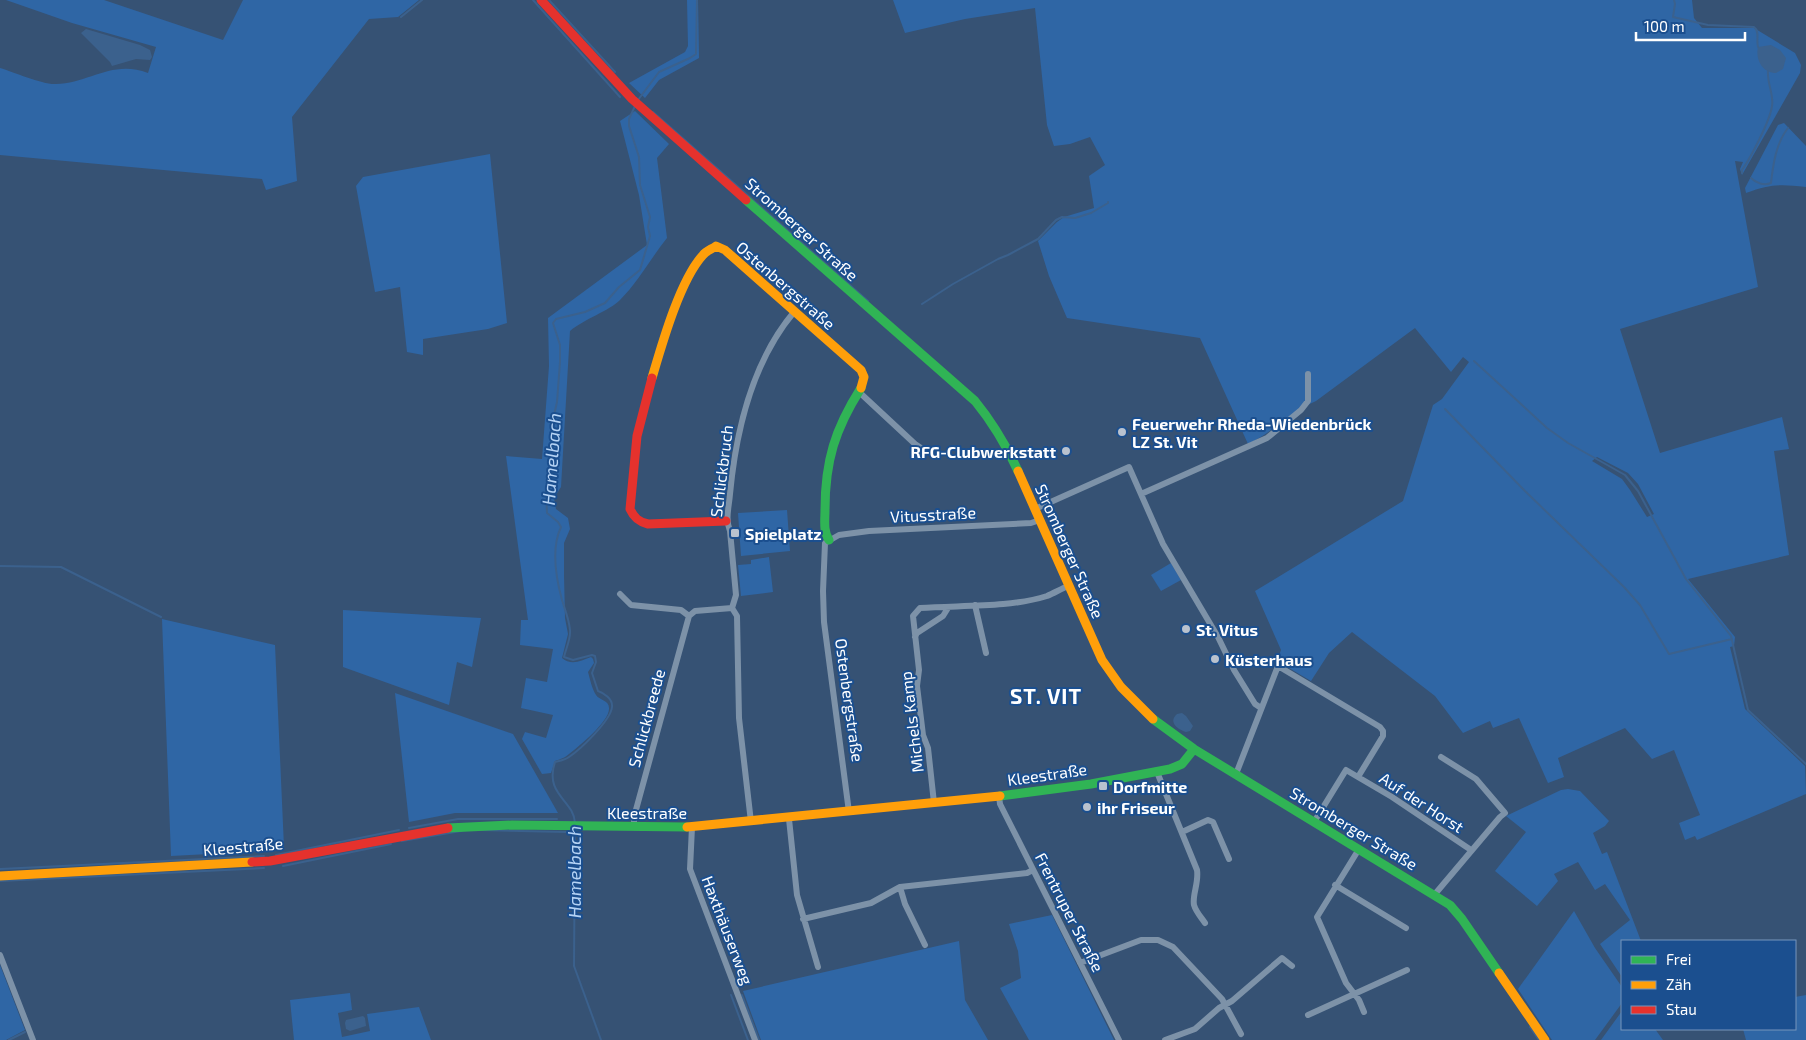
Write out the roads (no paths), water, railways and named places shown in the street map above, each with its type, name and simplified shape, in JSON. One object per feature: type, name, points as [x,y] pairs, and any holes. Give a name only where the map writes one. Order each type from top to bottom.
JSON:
[{"type":"street","name":"Stromberger Straße","points":[[541,0],[632,99],[974,401],[992,422],[1006,445],[1102,660],[1117,683],[1158,724],[1194,749],[1435,894],[1450,905],[1462,919],[1545,1040]]},
{"type":"street","name":"Ostenbergstraße","points":[[726,521],[648,524],[640,523],[633,516],[630,509],[637,438],[649,385],[664,336],[701,256],[707,249],[716,246],[725,250],[862,370],[864,377],[863,385],[845,413],[830,453],[824,497],[825,534],[829,540],[824,550],[824,622],[849,812]]},
{"type":"street","name":"Schlickbruch","points":[[751,822],[739,718],[737,616],[732,608],[736,595],[730,531],[726,521],[729,512],[733,463],[745,408],[770,348],[782,327],[794,312]]},
{"type":"street","points":[[1141,494],[1267,438],[1301,410],[1308,401],[1308,374]]},
{"type":"street","points":[[858,391],[915,444],[927,452]]},
{"type":"street","points":[[1035,509],[1129,466],[1163,544],[1218,637],[1234,670],[1255,704],[1261,708]]},
{"type":"street","name":"Vitusstraße","points":[[829,540],[839,535],[869,531],[1031,523],[1040,520]]},
{"type":"street","name":"Michels Kamp","points":[[934,803],[928,748],[923,735],[917,686],[919,670],[913,616],[916,611],[920,608],[942,606],[948,608],[1017,603],[1048,596],[1068,586]]},
{"type":"street","points":[[620,594],[631,605],[681,610],[689,616],[695,611],[732,608]]},
{"type":"street","points":[[974,605],[986,653]]},
{"type":"street","points":[[914,637],[943,616],[948,608]]},
{"type":"street","name":"Schlickbreede","points":[[634,827],[637,804],[689,616]]},
{"type":"street","name":"Auf der Horst","points":[[1236,774],[1278,666],[1380,727],[1384,732],[1358,777]]},
{"type":"street","name":"Kleestraße","points":[[0,876],[270,861],[452,827],[512,825],[692,827],[789,819],[1091,784],[1170,769],[1182,764],[1194,749]]},
{"type":"street","name":"Auf der Horst","points":[[1435,894],[1471,850],[1505,813],[1476,779],[1441,757]]},
{"type":"street","name":"Auf der Horst","points":[[1314,822],[1346,770],[1392,797],[1471,850]]},
{"type":"street","points":[[1157,772],[1198,870],[1193,903],[1205,922]]},
{"type":"street","name":"Frentruper Straße","points":[[999,796],[1000,804],[1119,1040]]},
{"type":"street","points":[[789,819],[797,895],[818,967]]},
{"type":"street","points":[[1182,832],[1208,820],[1213,822],[1230,859]]},
{"type":"street","name":"Haxthäuserweg","points":[[692,827],[690,869],[755,1040]]},
{"type":"street","points":[[1359,849],[1335,885],[1317,917],[1346,983],[1364,1012]]},
{"type":"street","points":[[803,919],[871,902],[900,887],[1027,873],[1033,870]]},
{"type":"street","points":[[1335,885],[1406,928]]},
{"type":"street","points":[[900,887],[905,904],[925,944]]},
{"type":"street","points":[[1080,963],[1141,940],[1158,940],[1173,947],[1226,1004],[1241,1034]]},
{"type":"street","points":[[0,955],[32,1040]]},
{"type":"street","points":[[1164,1040],[1196,1029],[1219,1008],[1232,1001],[1282,958],[1292,966]]},
{"type":"street","points":[[1308,1015],[1407,970]]},
{"type":"waterway","points":[[401,17],[422,0]]},
{"type":"waterway","points":[[533,0],[620,97]]},
{"type":"waterway","points":[[549,0],[615,72]]},
{"type":"waterway","name":"Hamelbach","points":[[638,100],[659,72],[696,54],[697,0]]},
{"type":"waterway","points":[[1674,0],[1673,17],[1708,25],[1754,27],[1757,33],[1758,47]]},
{"type":"waterway","points":[[1742,173],[1771,113],[1772,102],[1768,71]]},
{"type":"waterway","name":"Hamelbach","points":[[575,823],[570,808],[556,790],[553,782],[555,762],[567,758],[588,741],[607,719],[612,704],[608,697],[598,691],[592,673],[596,662],[595,656],[592,655],[573,660],[564,657],[570,633],[569,622],[558,582],[555,554],[561,527],[547,513],[546,491],[552,479],[554,462],[552,424],[557,402],[560,362],[560,345],[553,323],[556,319],[585,312],[605,303],[619,287],[640,270],[650,236],[648,227],[650,217],[640,185],[639,157],[629,126],[629,119],[635,106]]},
{"type":"waterway","points":[[653,112],[868,301]]},
{"type":"waterway","points":[[1751,178],[1760,184],[1771,183],[1778,147],[1788,128]]},
{"type":"waterway","points":[[922,304],[953,284],[1038,239],[1056,220],[1062,217],[1075,218],[1091,213],[1108,202]]},
{"type":"waterway","points":[[1474,361],[1547,428],[1568,443],[1625,475],[1638,491],[1686,579],[1731,636],[1748,710],[1806,764]]},
{"type":"waterway","points":[[1445,409],[1525,491],[1624,587],[1640,605],[1669,654],[1732,639]]},
{"type":"waterway","points":[[0,566],[61,567],[161,617]]},
{"type":"waterway","points":[[409,828],[458,819],[557,819]]},
{"type":"waterway","points":[[276,855],[399,830]]},
{"type":"waterway","points":[[481,830],[566,832]]},
{"type":"waterway","name":"Hamelbach","points":[[575,830],[574,966],[601,1040]]},
{"type":"waterway","points":[[402,841],[461,831]]},
{"type":"waterway","points":[[283,866],[391,844]]},
{"type":"waterway","points":[[0,869],[264,856]]},
{"type":"waterway","points":[[0,881],[264,868]]},
{"type":"waterway","points":[[731,995],[748,1040]]},
{"type":"waterway","points":[[742,995],[759,1040]]},
{"type":"waterway","points":[[1530,1027],[1539,1040]]},
{"type":"waterway","points":[[9,1040],[25,1032]]},
{"type":"place","name":"Feuerwehr Rheda-Wiedenbrück LZ St. Vit","points":[[1122,432]]},
{"type":"place","name":"RFG-Clubwerkstatt","points":[[1066,451]]},
{"type":"place","name":"Spielplatz","points":[[735,533]]},
{"type":"place","name":"St. Vitus","points":[[1186,629]]},
{"type":"place","name":"Küsterhaus","points":[[1215,659]]},
{"type":"place","name":"Dorfmitte","points":[[1103,786]]},
{"type":"place","name":"ihr Friseur","points":[[1087,807]]},
{"type":"district","name":"ST. VIT","points":[[1046,695]]}]
